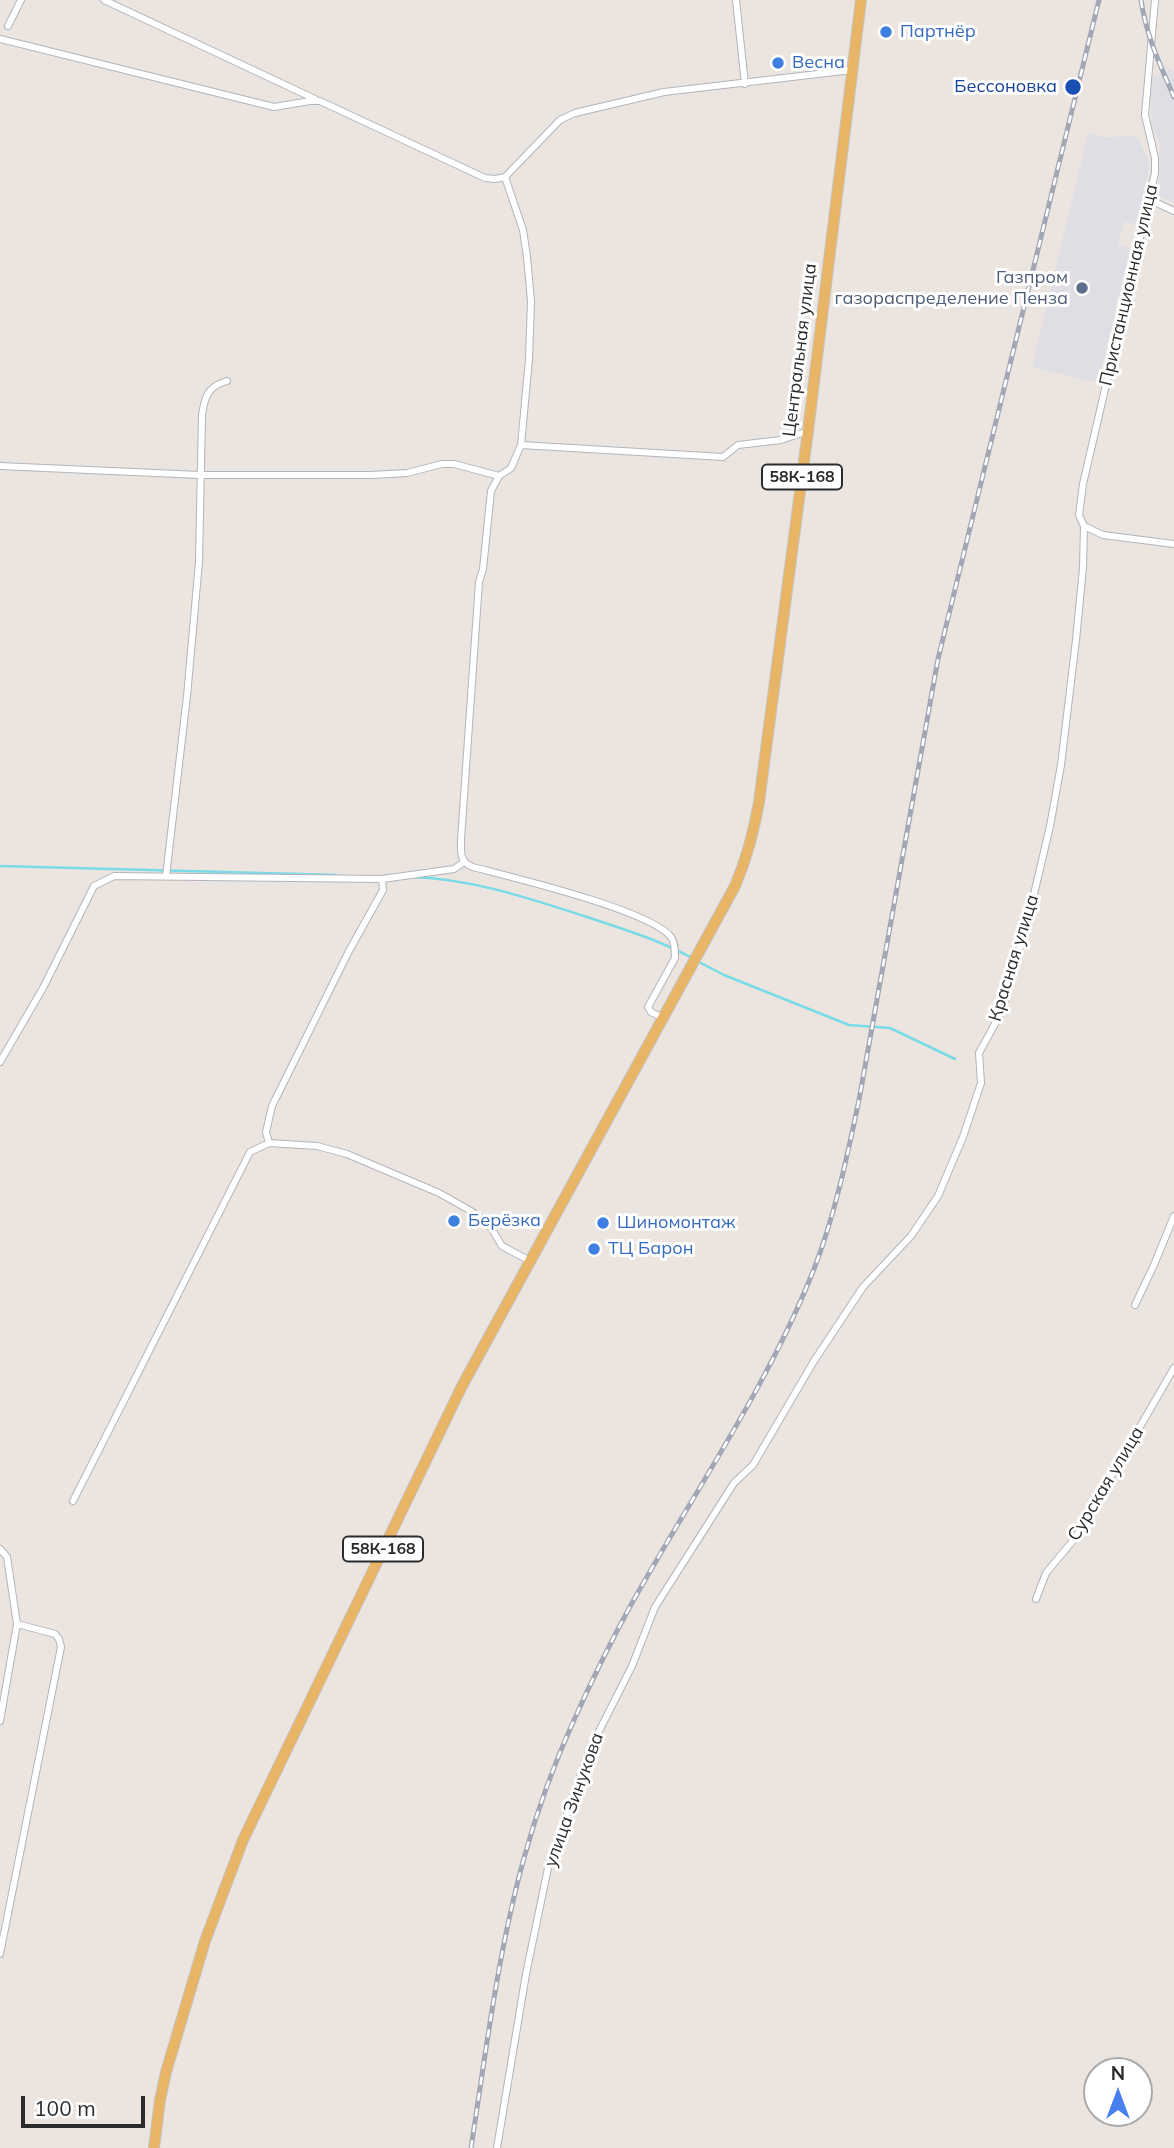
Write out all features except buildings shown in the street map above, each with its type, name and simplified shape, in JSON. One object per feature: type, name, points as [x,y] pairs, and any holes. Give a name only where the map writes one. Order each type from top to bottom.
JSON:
[{"type":"main road","name":"Центральная улица","points":[[663,1018],[735,886],[753,836],[808,431],[861,0]]},
{"type":"main road","name":"58К-168","points":[[154,2148],[166,2072],[205,1941],[243,1840],[462,1386],[663,1018]]},
{"type":"street","points":[[8,26],[21,0]]},
{"type":"street","points":[[103,0],[485,178],[495,179],[505,177],[560,120],[575,113],[664,92],[852,70]]},
{"type":"street","points":[[736,0],[745,84]]},
{"type":"street","name":"Пристанционная улица","points":[[1084,527],[1079,515],[1083,484],[1156,166],[1145,115],[1155,0]]},
{"type":"street","points":[[0,39],[274,107],[320,101]]},
{"type":"street","points":[[505,177],[523,230],[531,301],[528,359],[520,445],[511,468],[499,476],[491,491],[484,569],[480,582],[461,854],[464,862],[473,867],[631,913],[671,937],[675,958],[649,1007],[651,1012],[663,1018]]},
{"type":"street","points":[[1148,199],[1174,211]]},
{"type":"street","points":[[166,876],[199,562],[204,403],[209,390],[227,381]]},
{"type":"street","points":[[520,445],[723,457],[737,445],[781,440],[808,431]]},
{"type":"street","points":[[0,466],[201,475],[407,473],[442,464],[454,464],[499,476]]},
{"type":"street","points":[[1084,527],[1102,535],[1174,544]]},
{"type":"street","name":"Красная улица","points":[[734,1483],[753,1465],[814,1361],[863,1287],[911,1236],[937,1196],[963,1137],[981,1083],[979,1053],[1002,1011],[1031,907],[1049,826],[1061,765],[1076,640],[1084,527]]},
{"type":"street","points":[[0,1062],[43,988],[94,886],[114,876],[382,878],[454,869],[464,862]]},
{"type":"street","points":[[269,1143],[266,1132],[272,1106],[349,951],[383,890],[382,878]]},
{"type":"street","points":[[73,1501],[250,1152],[269,1143],[317,1146],[347,1154],[439,1193],[490,1226],[502,1246],[530,1261]]},
{"type":"street","points":[[1135,1305],[1174,1216]]},
{"type":"street","name":"Сурская улица","points":[[1036,1599],[1046,1573],[1076,1537],[1174,1368]]},
{"type":"street","name":"улица Зинукова","points":[[497,2148],[526,1974],[548,1868],[589,1751],[632,1666],[655,1607],[734,1483]]},
{"type":"street","points":[[0,1549],[7,1557],[17,1624],[2,1693],[0,1721]]},
{"type":"street","points":[[0,1954],[61,1647],[55,1634],[17,1624]]},
{"type":"shaded area","points":[[1172,69],[1174,202],[1159,197],[1160,144],[1152,126],[1150,92],[1153,77]]},
{"type":"shaded area","points":[[1088,133],[1107,138],[1128,135],[1139,139],[1150,166],[1136,224],[1124,222],[1118,245],[1130,248],[1098,383],[1032,367]]},
{"type":"waterway","points":[[0,866],[336,875]]},
{"type":"waterway","points":[[413,877],[457,881],[521,896],[640,935],[694,959]]},
{"type":"waterway","points":[[699,962],[724,975],[849,1025],[890,1028],[955,1059]]},
{"type":"railway","points":[[471,2148],[507,1929],[529,1840],[553,1771],[588,1690],[624,1617],[729,1439],[774,1356],[814,1269],[828,1228],[859,1100],[938,659],[1099,0]]},
{"type":"railway","points":[[1141,0],[1150,38],[1174,97]]},
{"type":"place","name":"Партнёр","points":[[886,32]]},
{"type":"place","name":"Весна","points":[[778,63]]},
{"type":"place","name":"Бессоновка","points":[[1073,87]]},
{"type":"place","name":"Газпром газораспределение Пенза","points":[[1082,288]]},
{"type":"place","name":"Берёзка","points":[[454,1221]]},
{"type":"place","name":"Шиномонтаж","points":[[603,1223]]},
{"type":"place","name":"ТЦ Барон","points":[[594,1249]]}]
